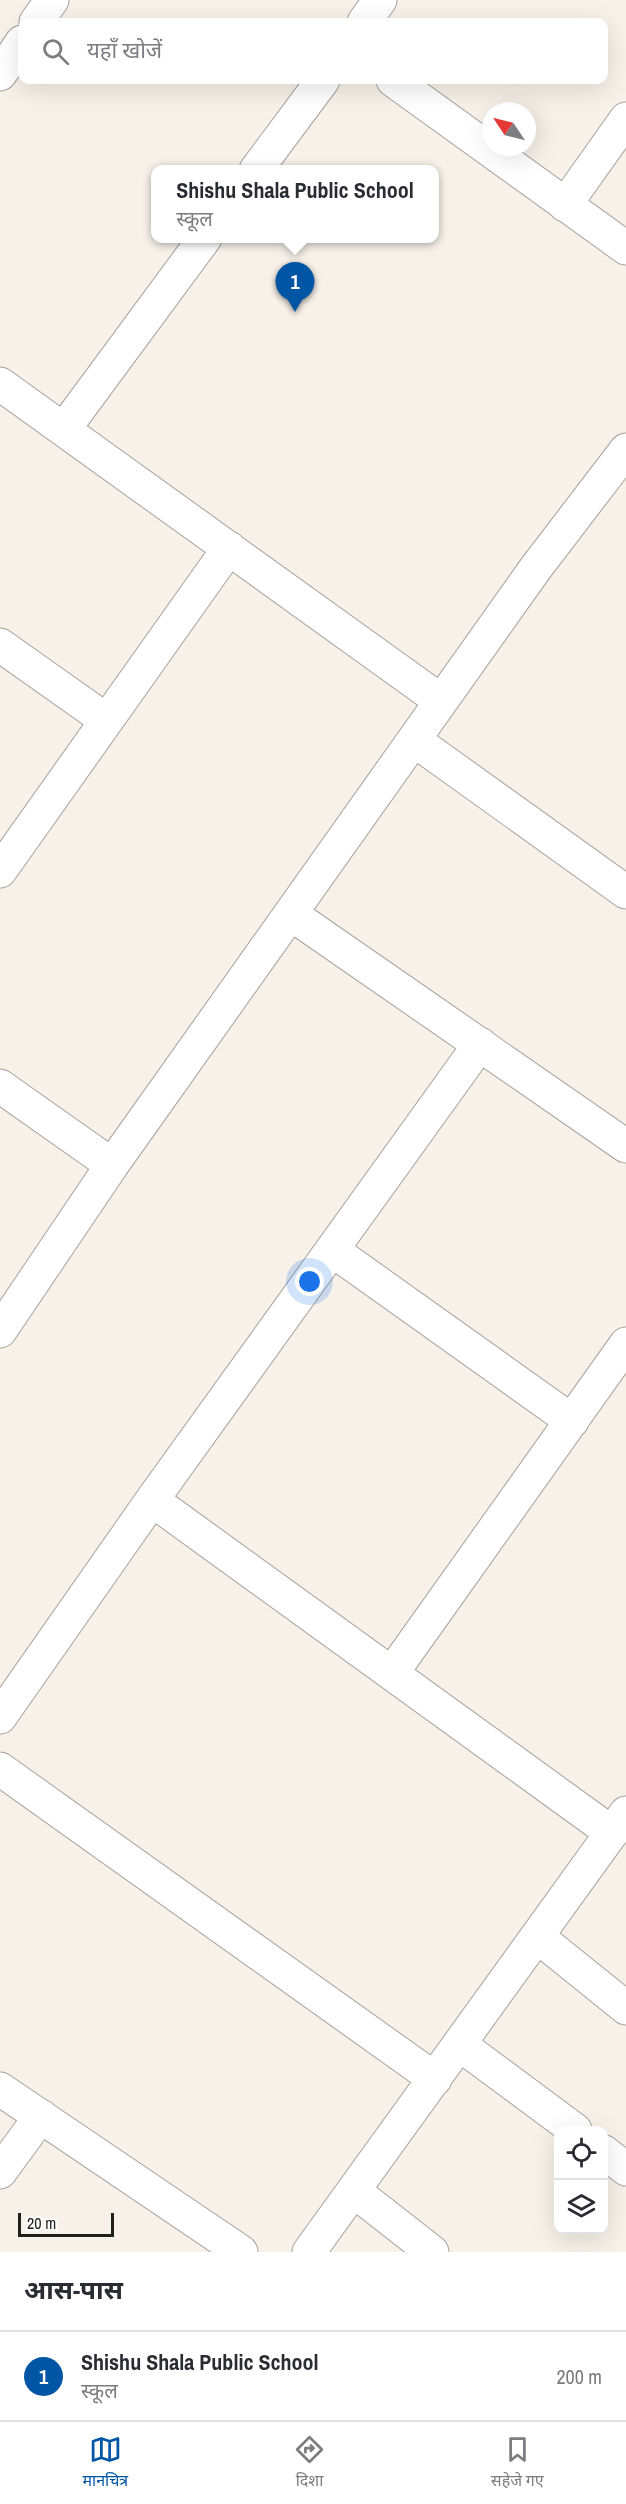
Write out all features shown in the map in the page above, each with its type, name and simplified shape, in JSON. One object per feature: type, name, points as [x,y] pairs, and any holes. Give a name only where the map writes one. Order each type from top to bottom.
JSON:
[{"type":"street","points":[[39,18],[51,0]]},
{"type":"street","points":[[367,18],[380,0]]},
{"type":"street","points":[[0,74],[18,48]]},
{"type":"street","points":[[260,165],[319,84]]},
{"type":"street","points":[[399,84],[626,248]]},
{"type":"street","points":[[565,205],[626,119]]},
{"type":"street","points":[[64,429],[201,243]]},
{"type":"street","points":[[0,384],[441,700]]},
{"type":"street","points":[[0,1331],[112,1165],[441,700],[535,569],[626,450]]},
{"type":"street","points":[[2,862],[229,548]]},
{"type":"street","points":[[0,645],[106,720]]},
{"type":"street","points":[[414,740],[626,892]]},
{"type":"street","points":[[291,914],[626,1146]]},
{"type":"street","points":[[0,1717],[152,1500],[480,1044]]},
{"type":"street","points":[[0,1086],[112,1165]]},
{"type":"street","points":[[332,1250],[572,1421]]},
{"type":"street","points":[[392,1673],[626,1344]]},
{"type":"street","points":[[152,1500],[392,1673],[619,1823],[309,2252]]},
{"type":"street","points":[[0,1769],[435,2079]]},
{"type":"street","points":[[538,1936],[626,2008]]},
{"type":"street","points":[[459,2044],[569,2126]]},
{"type":"street","points":[[0,2089],[241,2252]]},
{"type":"street","points":[[0,2172],[41,2116]]},
{"type":"street","points":[[608,2156],[626,2169]]},
{"type":"street","points":[[354,2191],[432,2252]]},
{"type":"place","name":"Shishu Shala Public School","points":[[295,312]]}]
